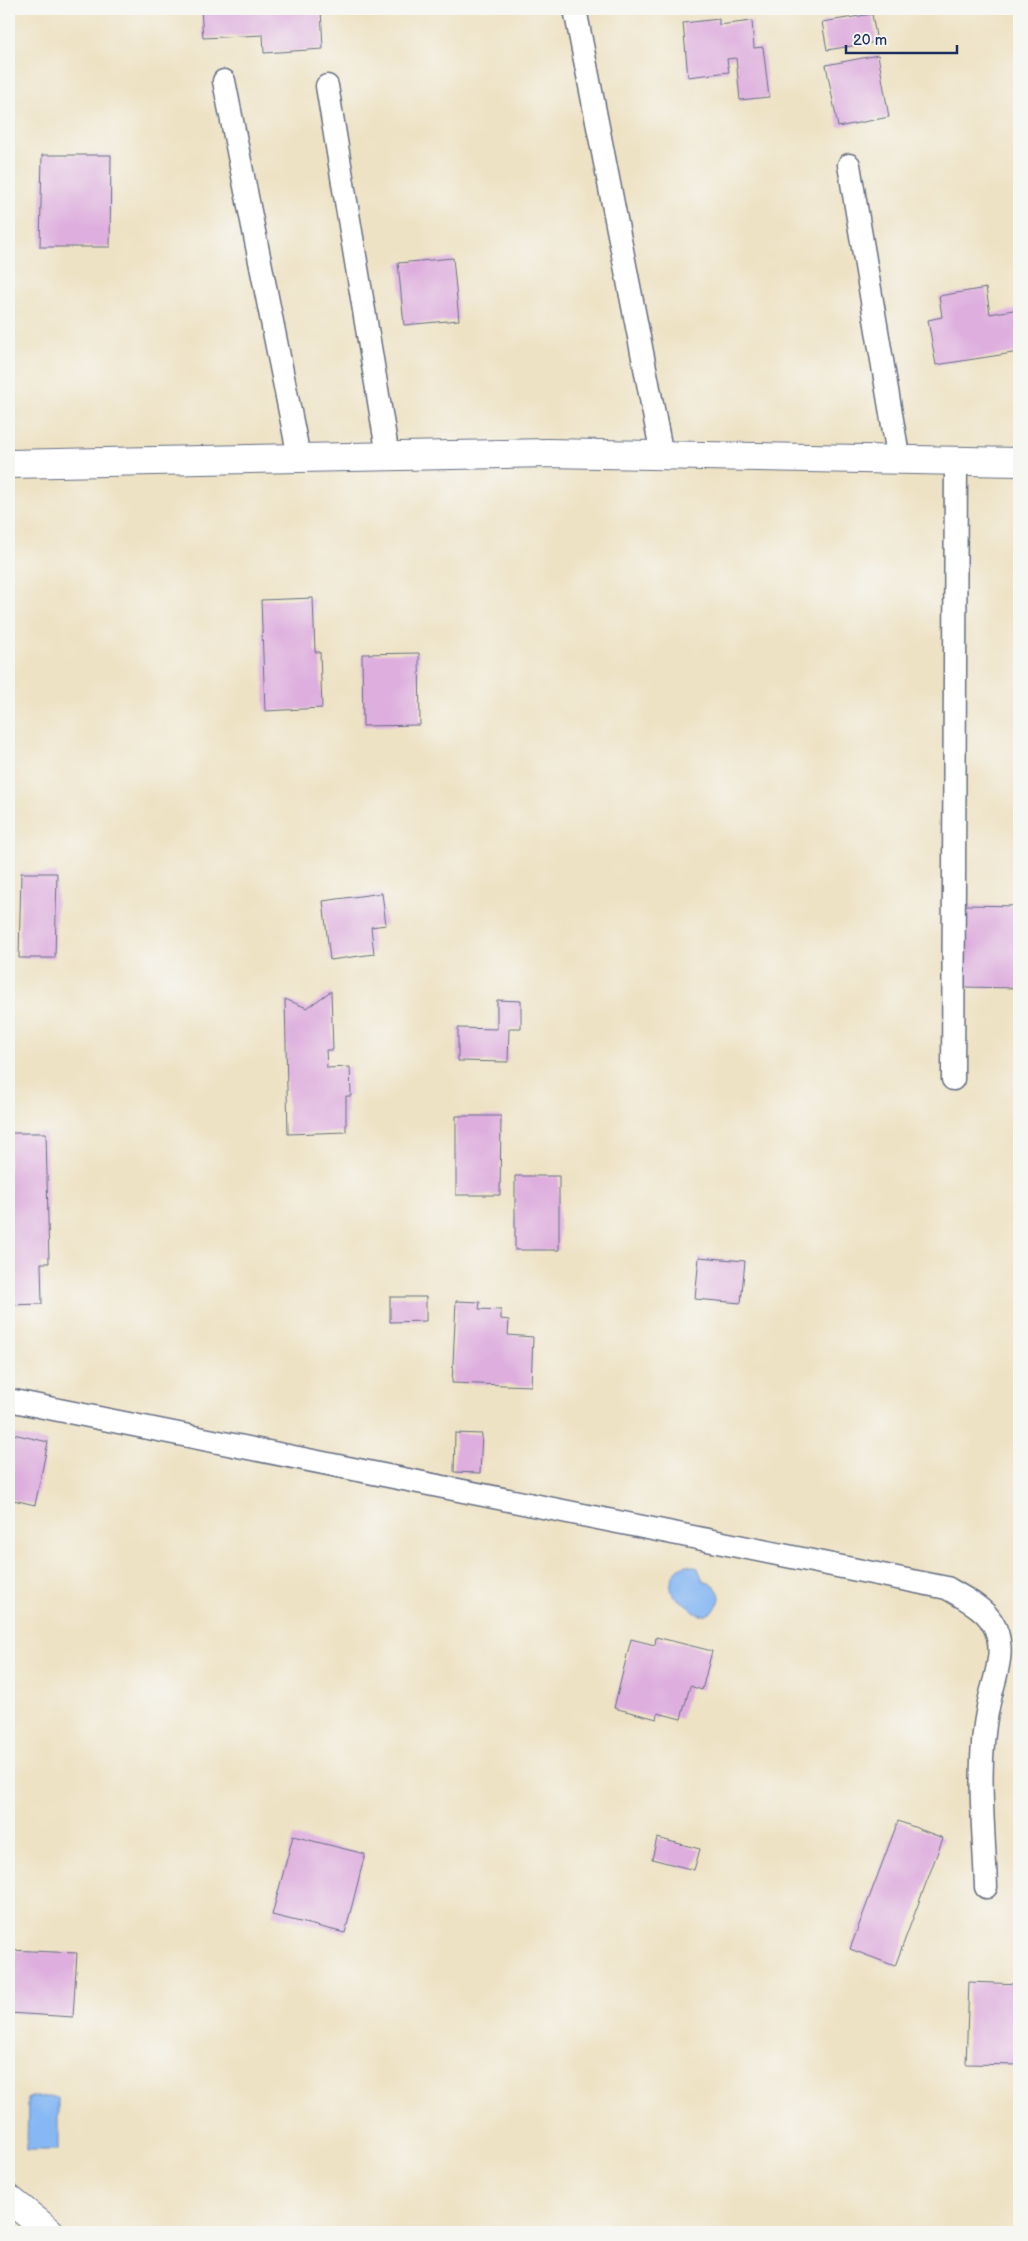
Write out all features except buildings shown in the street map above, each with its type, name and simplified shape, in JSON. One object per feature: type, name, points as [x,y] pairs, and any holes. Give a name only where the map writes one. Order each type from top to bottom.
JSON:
[{"type":"street","points":[[9,464],[299,457],[538,454],[662,455],[956,463],[1019,462]]},
{"type":"street","points":[[9,2198],[50,2232]]},
{"type":"lane","points":[[575,9],[662,455]]},
{"type":"lane","points":[[224,81],[299,457]]},
{"type":"lane","points":[[327,86],[388,456]]},
{"type":"lane","points":[[849,165],[899,461]]},
{"type":"lane","points":[[953,1079],[956,463]]},
{"type":"lane","points":[[9,1400],[910,1579],[947,1588],[971,1602],[992,1622],[999,1643],[998,1674],[988,1707],[982,1777],[986,1887]]},
{"type":"water","points":[[687,1565],[698,1568],[703,1581],[715,1587],[720,1596],[717,1607],[706,1615],[695,1613],[675,1597],[672,1591],[671,1581],[675,1573],[682,1566]]},
{"type":"water","points":[[28,2097],[58,2097],[58,2150],[27,2150]]}]
